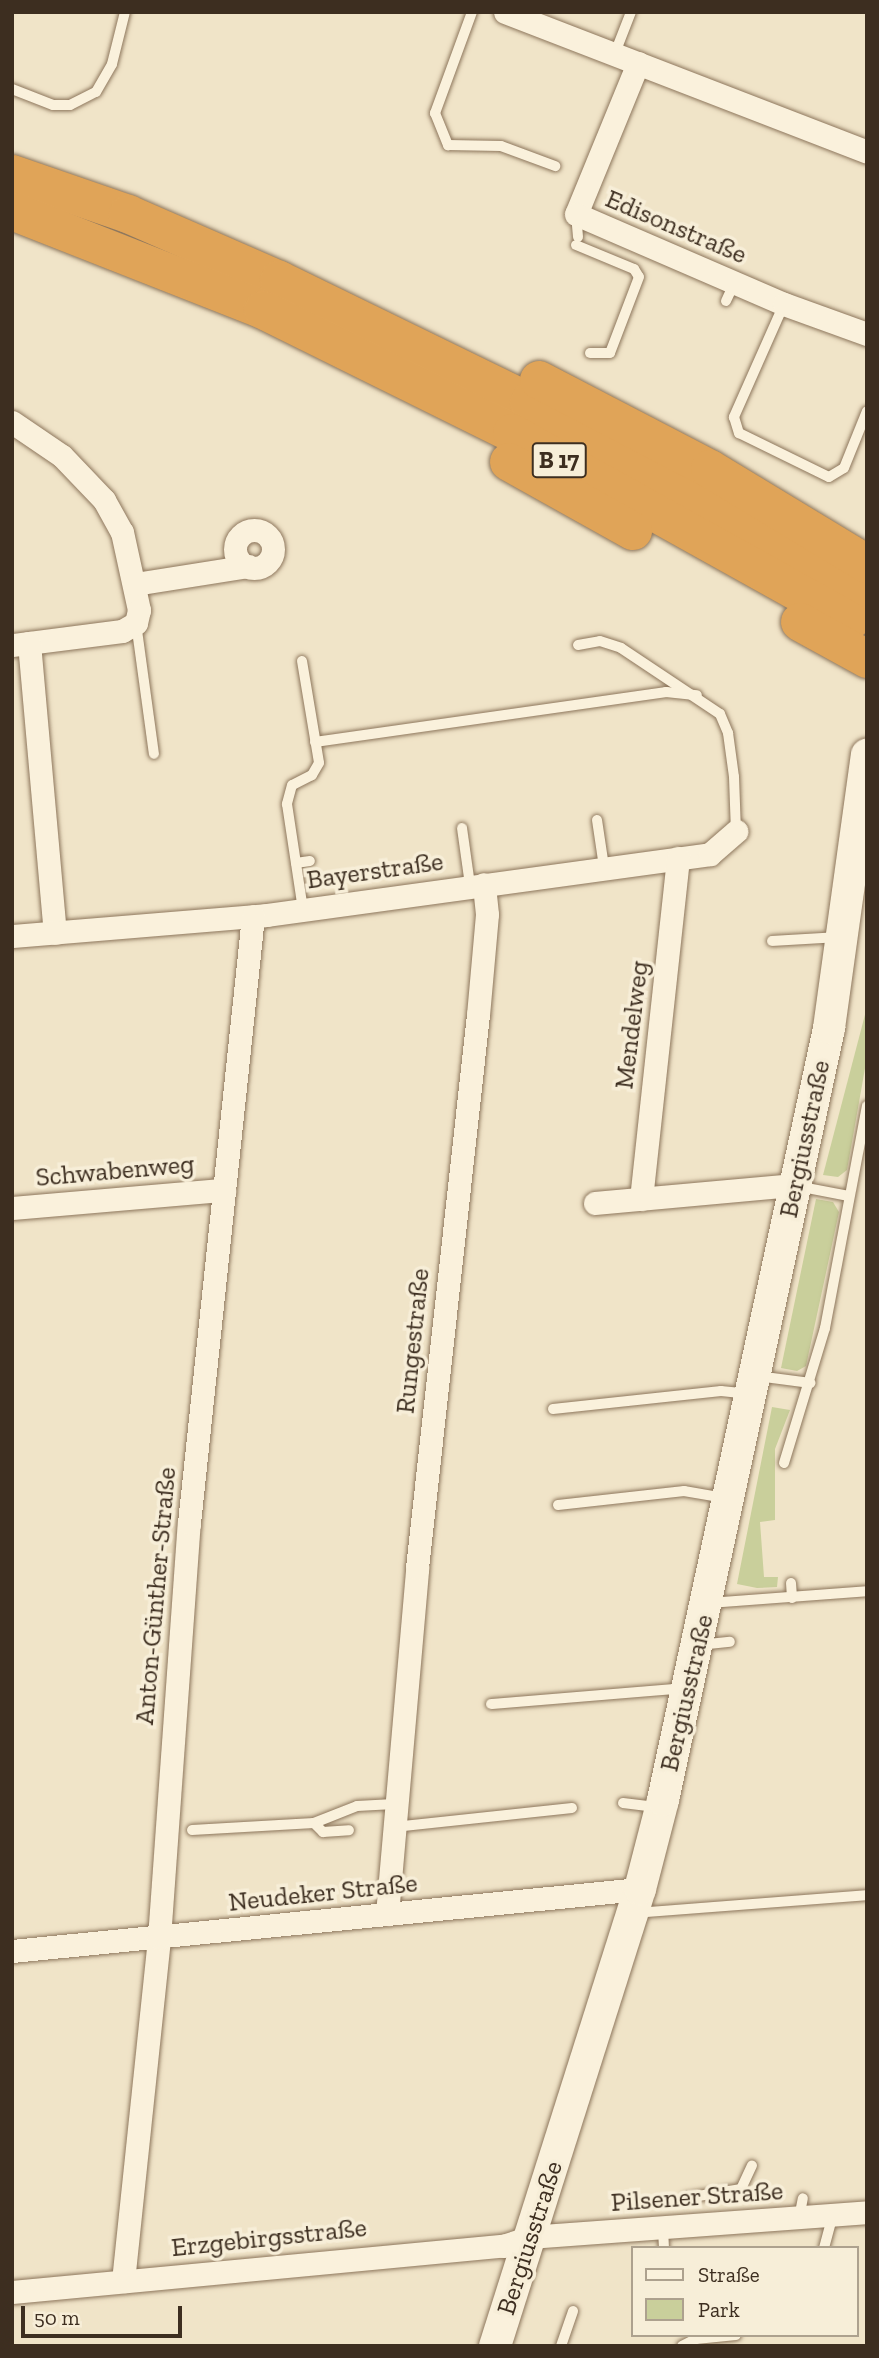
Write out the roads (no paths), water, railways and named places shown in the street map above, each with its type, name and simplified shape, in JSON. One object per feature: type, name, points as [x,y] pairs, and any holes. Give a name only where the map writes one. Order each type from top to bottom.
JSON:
[{"type":"highway","name":"B 17","points":[[12,174],[128,214],[512,433],[859,593]]},
{"type":"highway","name":"B 17","points":[[12,211],[271,295]]},
{"type":"highway","points":[[271,295],[407,320],[533,377],[710,469],[859,593]]},
{"type":"highway","points":[[271,295],[374,386],[867,659]]},
{"type":"street","points":[[510,13],[867,152]]},
{"type":"street","name":"Edisonstraße","points":[[638,63],[576,214],[731,291],[784,304],[867,334]]},
{"type":"street","points":[[12,422],[62,456],[104,500],[122,532],[135,584],[136,623],[122,631],[21,644],[55,933]]},
{"type":"street","points":[[135,584],[207,570],[249,566],[272,558],[275,547],[271,537],[256,531],[235,542],[207,570]]},
{"type":"street","points":[[235,542],[235,558],[249,566]]},
{"type":"street","name":"Bergiusstraße","points":[[829,1028],[867,755]]},
{"type":"street","name":"Bayerstraße","points":[[12,936],[253,916],[710,854],[736,831]]},
{"type":"street","name":"Mendelweg","points":[[641,1199],[678,858]]},
{"type":"street","name":"Rungestraße","points":[[387,1914],[394,1804],[487,914],[477,885]]},
{"type":"street","name":"Bergiusstraße","points":[[495,2346],[636,1901],[661,1808],[699,1645],[829,1028],[867,906]]},
{"type":"street","name":"Anton-Günther-Straße","points":[[123,2281],[159,1938],[190,1523],[253,916]]},
{"type":"street","points":[[595,1203],[794,1185]]},
{"type":"street","name":"Schwabenweg","points":[[12,1208],[224,1190]]},
{"type":"street","name":"Neudeker Straße","points":[[12,1951],[387,1914],[636,1901]]},
{"type":"street","name":"Pilsener Straße","points":[[530,2237],[663,2238],[801,2208],[833,2214],[867,2212]]},
{"type":"street","name":"Erzgebirgsstraße","points":[[12,2292],[503,2246],[530,2237]]},
{"type":"lane","points":[[12,89],[53,105],[70,105],[96,92],[111,64],[125,12]]},
{"type":"lane","points":[[472,12],[435,113],[448,145],[501,146],[555,166]]},
{"type":"lane","points":[[615,53],[631,12]]},
{"type":"lane","points":[[576,214],[577,241],[634,269],[639,277],[610,353],[590,353]]},
{"type":"lane","points":[[784,304],[734,417],[739,433],[829,477],[845,468],[867,411]]},
{"type":"lane","points":[[136,623],[154,754]]},
{"type":"lane","points":[[578,645],[600,641],[621,648],[698,695],[720,714],[728,733],[736,831]]},
{"type":"lane","points":[[302,661],[319,763],[312,775],[292,786],[287,804],[303,910]]},
{"type":"lane","points":[[315,742],[666,692],[698,695]]},
{"type":"lane","points":[[597,820],[604,867]]},
{"type":"lane","points":[[462,828],[477,885]]},
{"type":"lane","points":[[296,863],[310,861]]},
{"type":"lane","points":[[772,941],[841,937]]},
{"type":"lane","points":[[784,1463],[800,1405],[811,1383],[867,1106]]},
{"type":"lane","points":[[794,1185],[849,1196]]},
{"type":"lane","points":[[553,1409],[721,1391],[752,1385],[811,1383]]},
{"type":"lane","points":[[558,1505],[684,1491],[729,1499]]},
{"type":"lane","points":[[791,1583],[792,1598]]},
{"type":"lane","points":[[708,1602],[867,1591]]},
{"type":"lane","points":[[699,1645],[730,1642]]},
{"type":"lane","points":[[491,1704],[688,1688]]},
{"type":"lane","points":[[623,1802],[661,1808]]},
{"type":"lane","points":[[192,1830],[314,1823],[357,1806],[394,1804]]},
{"type":"lane","points":[[392,1827],[572,1808]]},
{"type":"lane","points":[[314,1823],[323,1832],[349,1830]]},
{"type":"lane","points":[[636,1901],[867,1895]]},
{"type":"lane","points":[[686,2197],[741,2189],[752,2165]]},
{"type":"lane","points":[[825,2246],[833,2214]]},
{"type":"lane","points":[[561,2346],[573,2311]]},
{"type":"lane","points":[[682,2346],[696,2339],[716,2337]]}]
